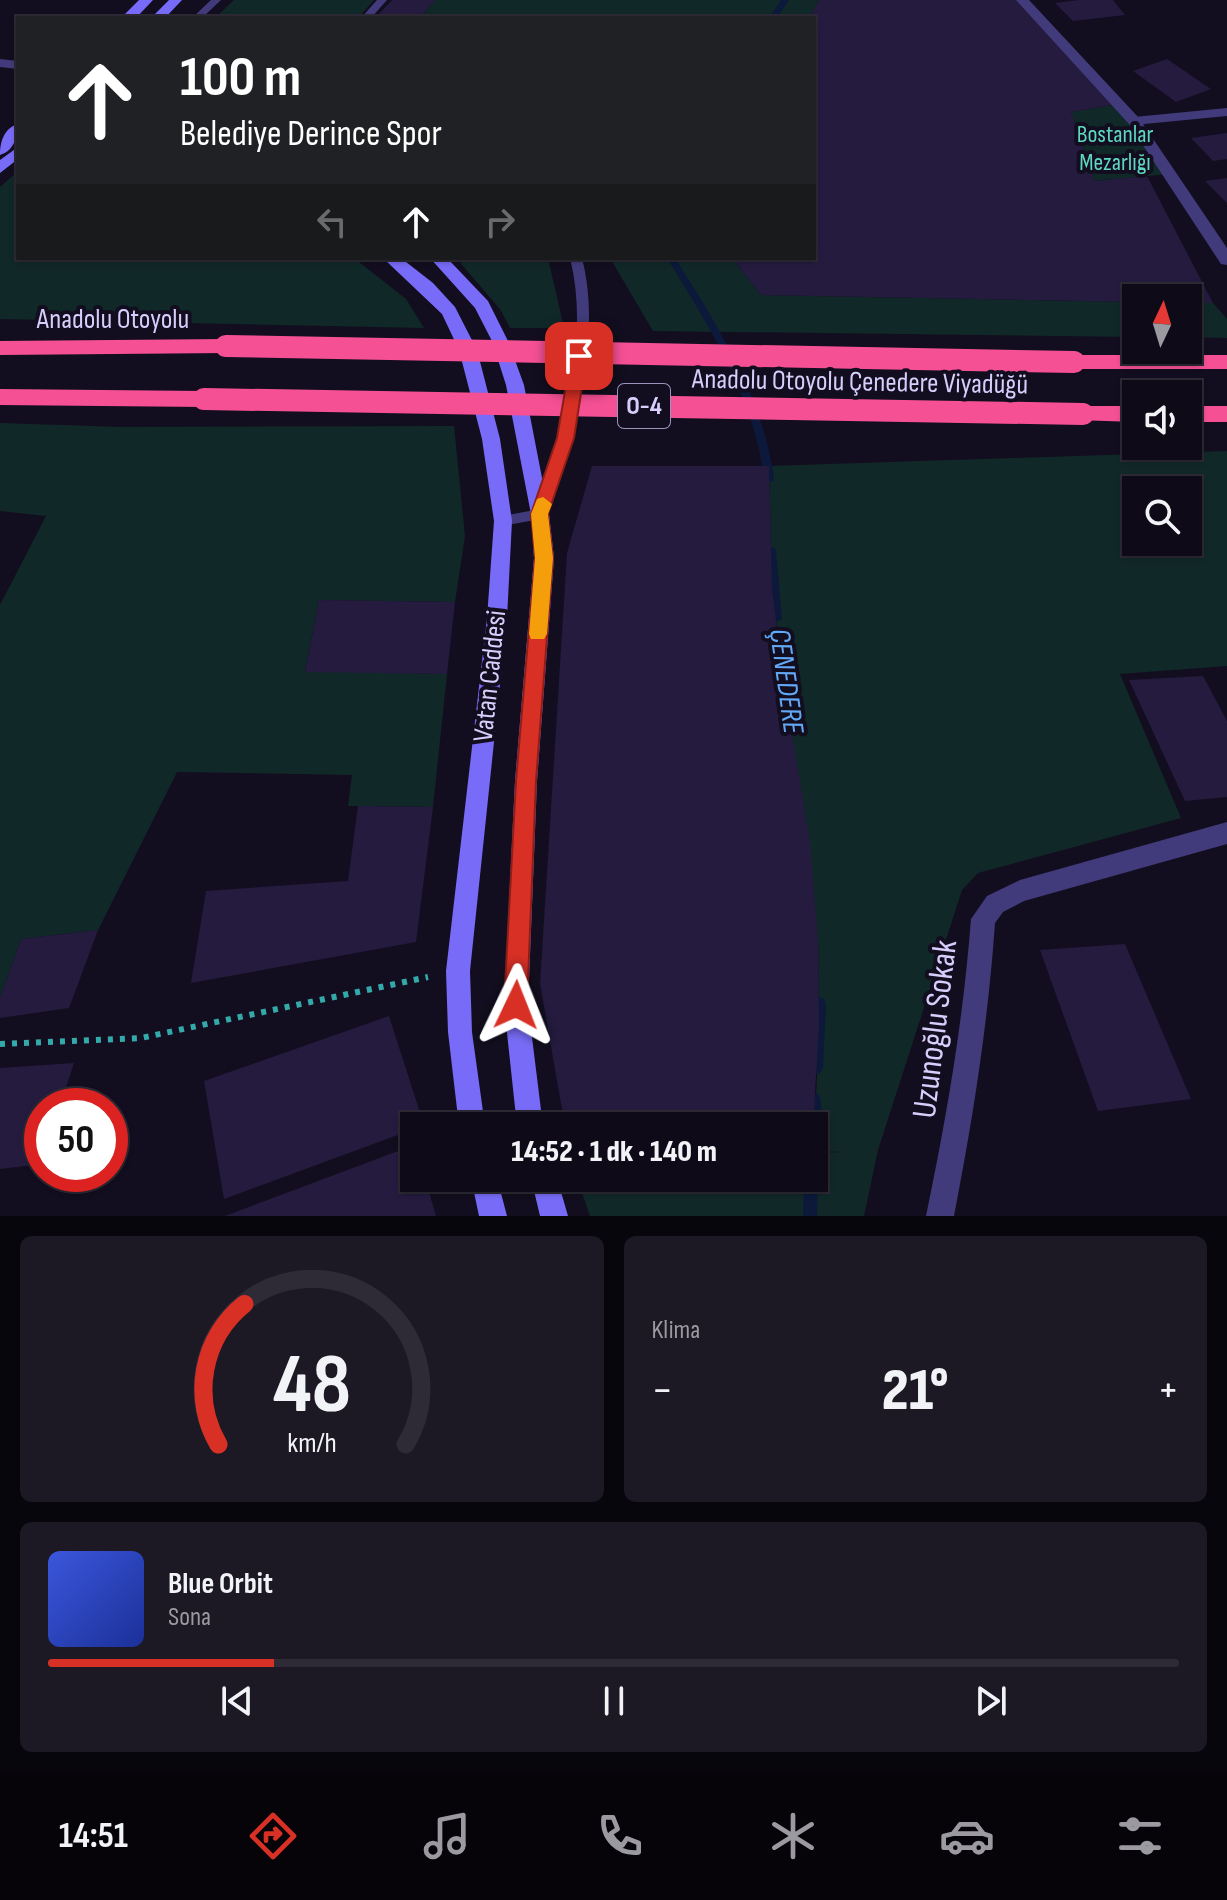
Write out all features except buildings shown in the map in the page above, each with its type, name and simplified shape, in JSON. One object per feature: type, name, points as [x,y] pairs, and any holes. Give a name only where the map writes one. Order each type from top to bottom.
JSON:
[{"type":"highway","name":"Anadolu Otoyolu","points":[[0,348],[226,346]]},
{"type":"highway","name":"Anadolu Otoyolu Çenedere Viyadüğü","points":[[226,346],[1074,362],[1227,362]]},
{"type":"highway","name":"Anadolu Otoyolu Çenedere Viyadüğü","points":[[0,397],[1122,414]]},
{"type":"highway","points":[[1202,414],[1227,414]]},
{"type":"main road","points":[[130,16],[147,0]]},
{"type":"main road","points":[[160,16],[176,0]]},
{"type":"main road","points":[[0,151],[16,131]]},
{"type":"main road","points":[[0,168],[16,153]]},
{"type":"main road","name":"Vatan Caddesi","points":[[393,260],[427,287],[449,311],[468,350],[491,439],[503,521],[497,618],[458,971],[460,1032],[470,1112]]},
{"type":"main road","name":"Vatan Caddesi","points":[[440,260],[482,305],[500,341],[515,385],[540,514],[544,558],[526,781],[516,1005],[528,1112]]},
{"type":"main road","points":[[487,1192],[493,1216]]},
{"type":"main road","points":[[548,1192],[554,1216]]},
{"type":"street","points":[[1022,0],[1134,121],[1227,260]]},
{"type":"street","points":[[1134,121],[1227,112]]},
{"type":"street","name":"Uzunoğlu Sokak","points":[[940,1216],[976,1015],[983,919],[995,904],[1020,891],[1227,833]]},
{"type":"lane","points":[[199,16],[216,0]]},
{"type":"lane","points":[[368,16],[382,0]]},
{"type":"lane","points":[[503,521],[540,514],[565,438],[584,329],[586,292],[577,260]]},
{"type":"path","points":[[0,1044],[141,1038],[458,971]]},
{"type":"green space","points":[[234,0],[374,0],[360,16],[217,16]]},
{"type":"green space","points":[[435,0],[819,0],[810,16],[422,16]]},
{"type":"green space","name":"Bostanlar Mezarlığı","points":[[1118,104],[1169,174],[1094,181],[1071,112]]},
{"type":"green space","points":[[16,173],[16,260],[357,260],[406,299],[424,328],[0,319],[0,187]]},
{"type":"green space","points":[[458,260],[548,260],[564,328],[510,328],[500,309]]},
{"type":"green space","points":[[611,260],[734,260],[761,295],[1122,302],[1122,337],[653,331]]},
{"type":"green space","points":[[1202,303],[1213,303],[1227,319],[1227,338],[1202,337]]},
{"type":"green space","points":[[0,423],[123,427],[454,426],[465,536],[455,602],[319,600],[305,671],[447,674],[433,807],[348,806],[352,775],[177,772],[98,930],[21,939],[0,998],[0,605],[46,516],[0,511]]},
{"type":"green space","points":[[1227,451],[1227,666],[1120,674],[1181,818],[978,873],[962,890],[878,1150],[864,1216],[590,1216],[582,1192],[828,1192],[828,1153],[844,1152],[828,1151],[828,1112],[816,1112],[818,942],[772,589],[769,466],[1122,454],[1122,460],[1202,460],[1202,452]]},
{"type":"waterway","name":"ÇENEDERE","points":[[774,16],[785,0]]},
{"type":"waterway","name":"ÇENEDERE","points":[[672,260],[717,335],[746,394],[766,452],[769,478]]},
{"type":"waterway","name":"ÇENEDERE","points":[[771,551],[776,618]]},
{"type":"waterway","name":"ÇENEDERE","points":[[816,1067],[819,1004]]},
{"type":"waterway","name":"ÇENEDERE","points":[[814,1100],[814,1112]]},
{"type":"waterway","name":"ÇENEDERE","points":[[810,1216],[811,1192]]},
{"type":"slow traffic","points":[[538,634],[544,558],[540,514],[543,504]]},
{"type":"route","points":[[516,1005],[526,781],[544,558],[540,514],[565,438],[579,356]]}]
